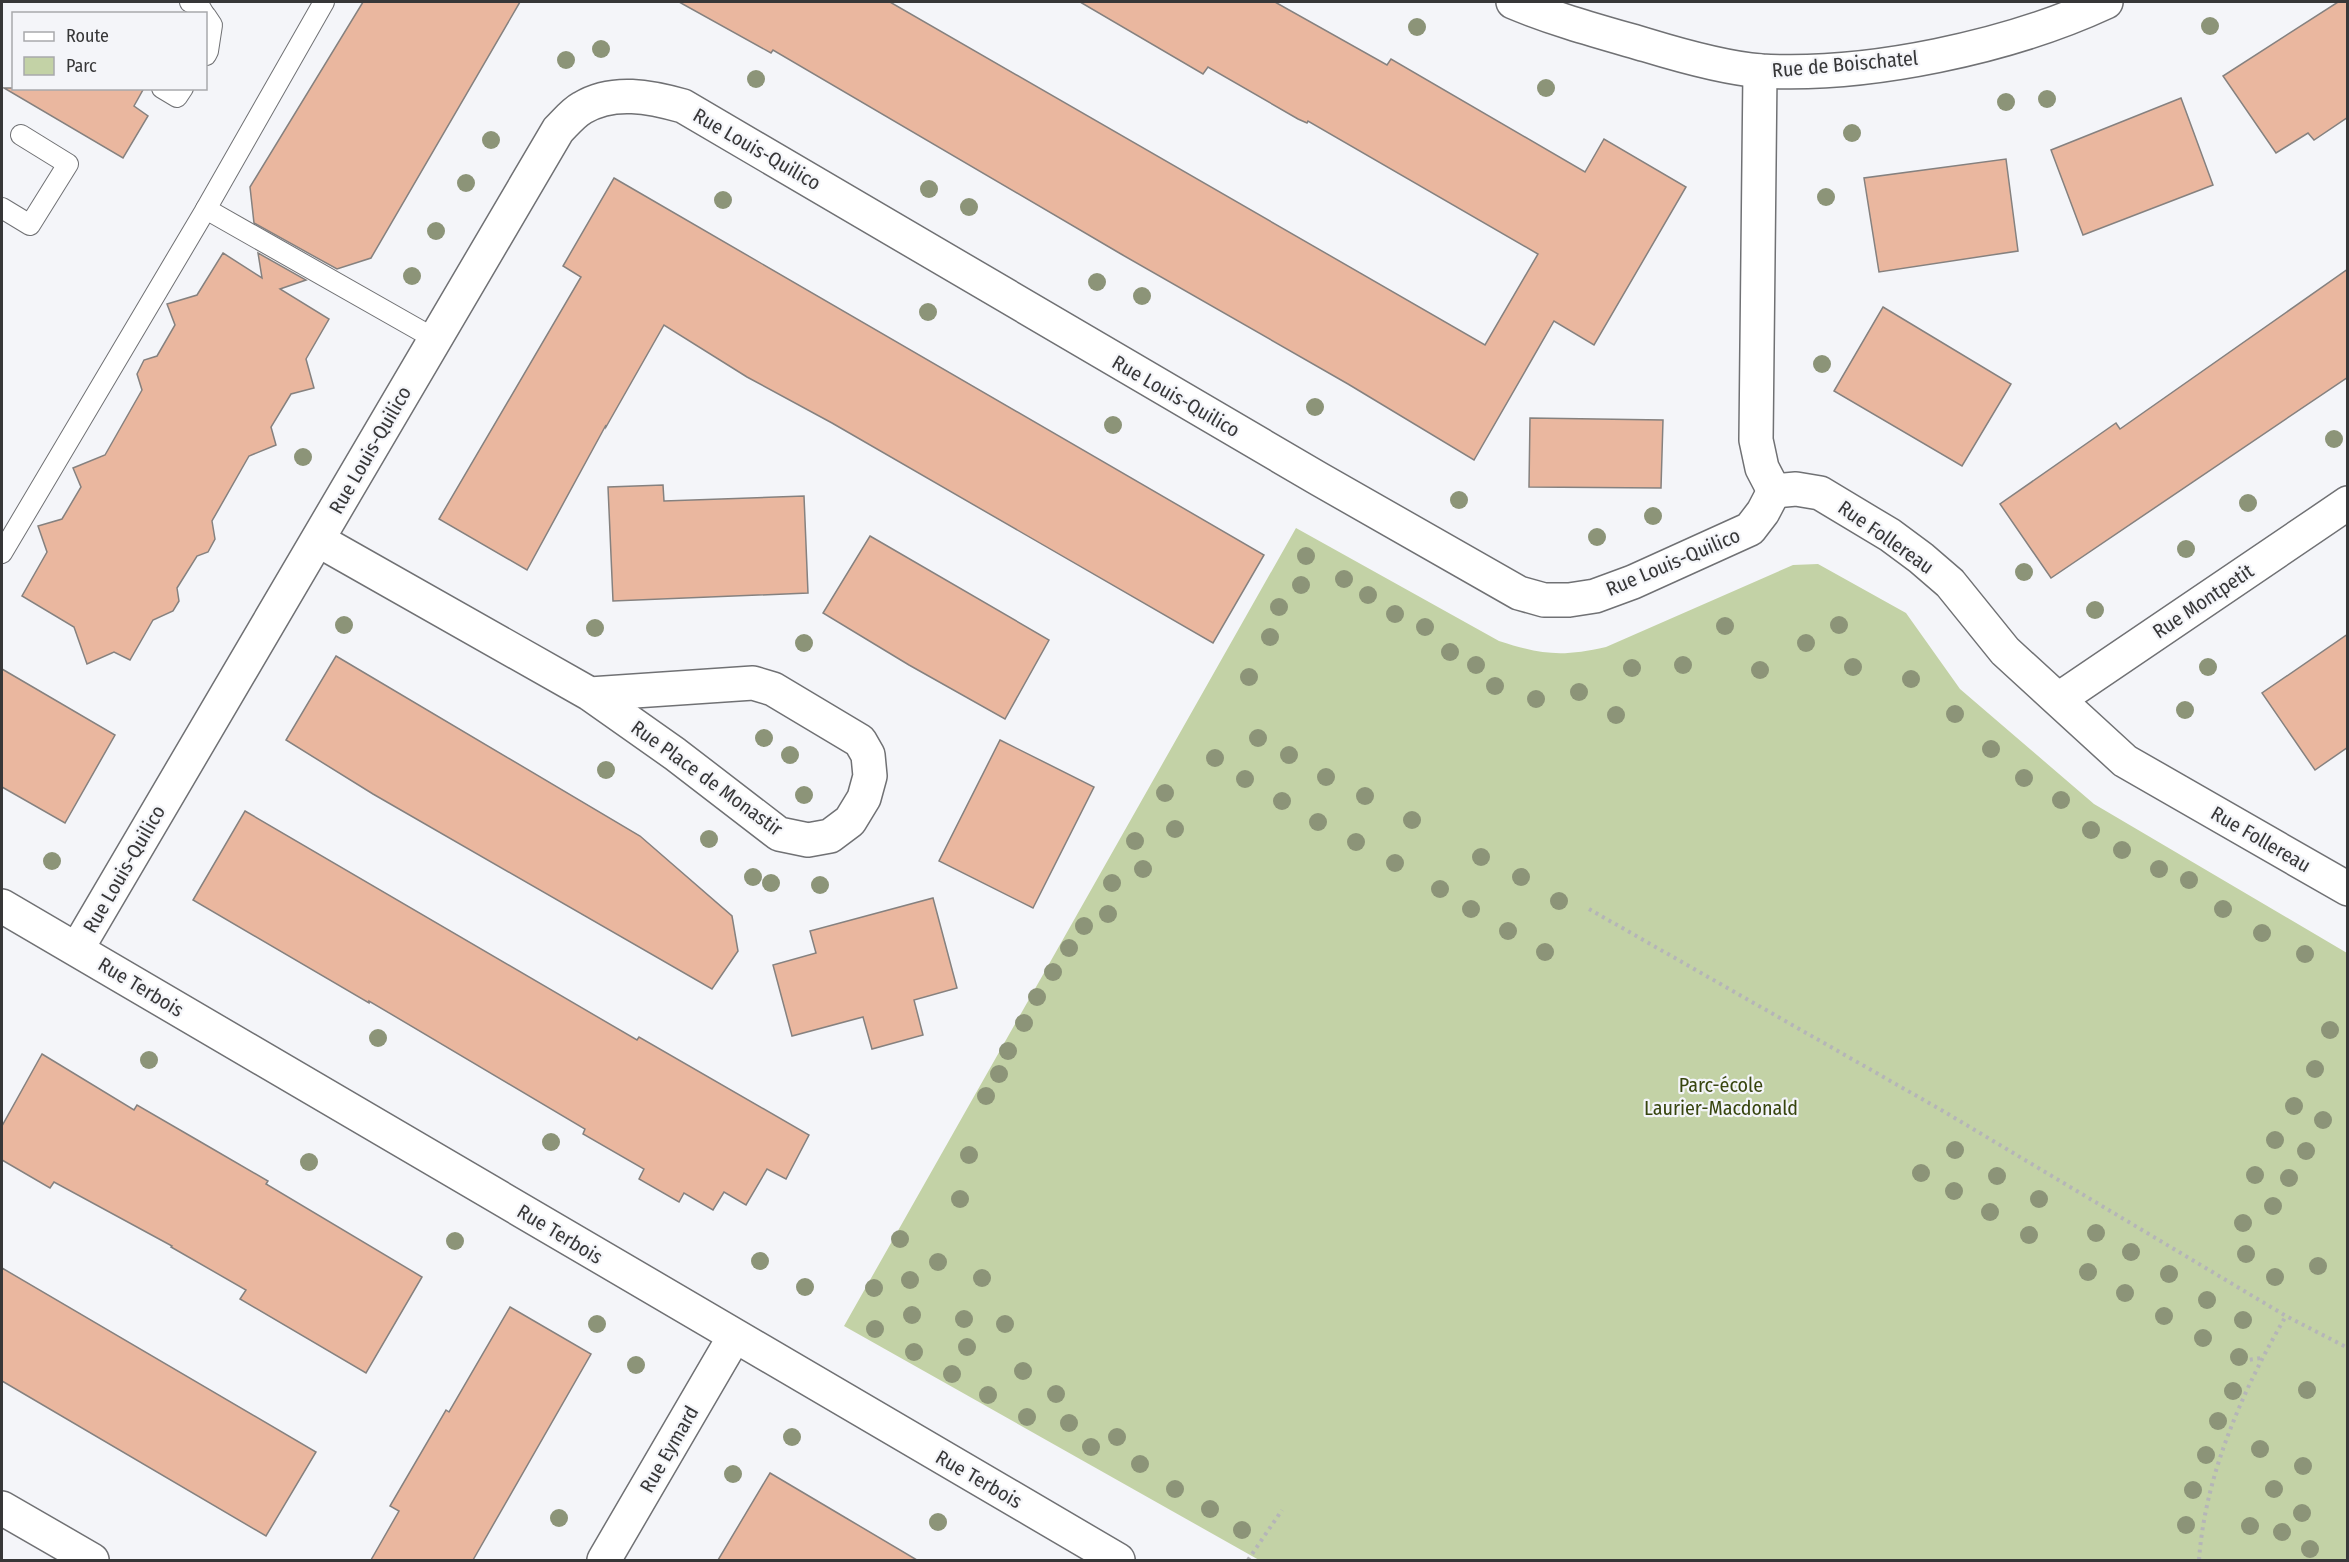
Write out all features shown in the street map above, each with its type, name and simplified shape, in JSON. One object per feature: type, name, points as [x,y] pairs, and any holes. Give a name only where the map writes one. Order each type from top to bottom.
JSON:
[{"type":"street","name":"Rue de Boischatel","points":[[1513,2],[1556,20],[1690,58],[1760,71],[1835,69],[1918,59],[1998,41],[2077,15],[2106,2]]},
{"type":"street","points":[[1760,71],[1756,440],[1762,468],[1774,491]]},
{"type":"street","name":"Rue Louis-Quilico","points":[[77,949],[558,130],[582,108],[614,97],[650,97],[683,106],[1309,473],[1519,593],[1544,600],[1569,600],[1595,596],[1633,582],[1750,529],[1763,512],[1774,491]]},
{"type":"street","name":"Rue Follereau","points":[[1774,491],[1796,489],[1820,493],[1890,535],[1950,583],[2005,651],[2125,761],[2348,890]]},
{"type":"street","name":"Rue Montpetit","points":[[2059,699],[2348,503]]},
{"type":"street","name":"Rue Place de Monastir","points":[[318,540],[590,694],[675,754],[779,834],[808,840],[830,836],[850,821],[864,798],[870,776],[868,755],[860,741],[773,689],[753,683],[727,683],[590,694]]},
{"type":"street","name":"Rue Terbois","points":[[2,906],[1118,1560]]},
{"type":"street","name":"Rue Eymard","points":[[604,1560],[734,1337]]},
{"type":"street","points":[[2,1508],[92,1560]]},
{"type":"lane","points":[[190,2],[200,7],[204,12]]},
{"type":"lane","points":[[2,553],[206,209],[324,2]]},
{"type":"lane","points":[[207,17],[212,25],[207,53]]},
{"type":"lane","points":[[165,90],[177,97],[182,90]]},
{"type":"lane","points":[[2,208],[30,225],[68,164],[21,135]]},
{"type":"lane","points":[[206,209],[435,339]]},
{"type":"path","points":[[1589,909],[1943,1111],[2286,1316],[2348,1348]]},
{"type":"path","points":[[2199,1560],[2200,1543],[2218,1465],[2248,1384],[2286,1316]]},
{"type":"path","points":[[2235,1362],[2262,1358]]},
{"type":"path","points":[[1248,1560],[1282,1510]]},
{"type":"green space","name":"Parc-école Laurier-Macdonald","points":[[1296,528],[1499,641],[1552,653],[1606,647],[1793,565],[1818,564],[1906,613],[1960,689],[2094,804],[2347,953],[2347,1560],[1259,1560],[844,1326]]},
{"type":"building","points":[[363,2],[520,2],[371,258],[337,269],[254,223],[250,187]]},
{"type":"building","points":[[679,2],[890,2],[1485,345],[1538,254],[1308,121],[1307,123],[1298,119],[1208,67],[1203,74],[1080,2],[1275,2],[1387,65],[1391,59],[1585,172],[1604,139],[1686,187],[1594,345],[1554,321],[1474,460],[1348,384],[773,50],[771,53]]},
{"type":"building","points":[[2338,2],[2348,2],[2348,117],[2314,140],[2308,133],[2276,153],[2223,76]]},
{"type":"building","points":[[4,88],[12,88],[12,90],[143,90],[134,106],[148,116],[123,158]]},
{"type":"building","points":[[2181,98],[2213,185],[2083,235],[2051,150]]},
{"type":"building","points":[[2006,159],[2018,251],[1879,272],[1864,178]]},
{"type":"building","points":[[614,178],[1264,555],[1213,643],[832,423],[747,377],[664,325],[606,427],[606,425],[527,570],[439,519],[581,277],[563,266]]},
{"type":"building","points":[[223,253],[262,278],[258,253],[306,280],[280,289],[329,319],[306,359],[314,388],[291,394],[271,427],[276,445],[249,456],[212,521],[215,539],[208,552],[197,556],[177,588],[179,601],[173,611],[153,620],[130,660],[114,652],[87,664],[74,627],[22,596],[47,552],[38,526],[62,519],[81,487],[73,468],[105,455],[142,390],[137,374],[144,360],[157,356],[175,325],[167,304],[197,295]]},
{"type":"building","points":[[2348,269],[2348,377],[2051,578],[2000,504],[2116,423],[2120,429]]},
{"type":"building","points":[[1883,307],[2011,384],[1962,466],[1834,391]]},
{"type":"building","points":[[1530,418],[1663,420],[1661,488],[1529,487]]},
{"type":"building","points":[[663,485],[664,501],[804,496],[808,593],[613,601],[608,487]]},
{"type":"building","points":[[870,536],[1049,640],[1005,719],[823,613]]},
{"type":"building","points":[[2348,634],[2348,747],[2315,770],[2262,693]]},
{"type":"building","points":[[336,656],[640,836],[732,916],[738,951],[712,989],[373,794],[286,740]]},
{"type":"building","points":[[2,669],[115,735],[65,823],[2,787]]},
{"type":"building","points":[[1000,740],[1094,787],[1033,908],[939,861]]},
{"type":"building","points":[[245,811],[637,1040],[639,1037],[809,1135],[786,1179],[767,1169],[746,1205],[724,1192],[713,1210],[684,1193],[679,1202],[639,1179],[644,1169],[583,1134],[585,1129],[193,900]]},
{"type":"building","points":[[933,898],[957,988],[914,1000],[923,1035],[872,1049],[863,1017],[792,1036],[773,965],[816,953],[810,931]]},
{"type":"building","points":[[42,1054],[134,1110],[137,1105],[268,1181],[266,1184],[422,1277],[366,1373],[240,1299],[246,1290],[172,1246],[54,1182],[50,1188],[2,1160],[2,1126]]},
{"type":"building","points":[[2,1268],[316,1452],[266,1536],[2,1381]]},
{"type":"building","points":[[510,1307],[591,1354],[473,1560],[371,1560],[399,1511],[390,1506],[446,1410],[449,1412]]},
{"type":"building","points":[[770,1473],[846,1518],[917,1560],[718,1560]]}]
